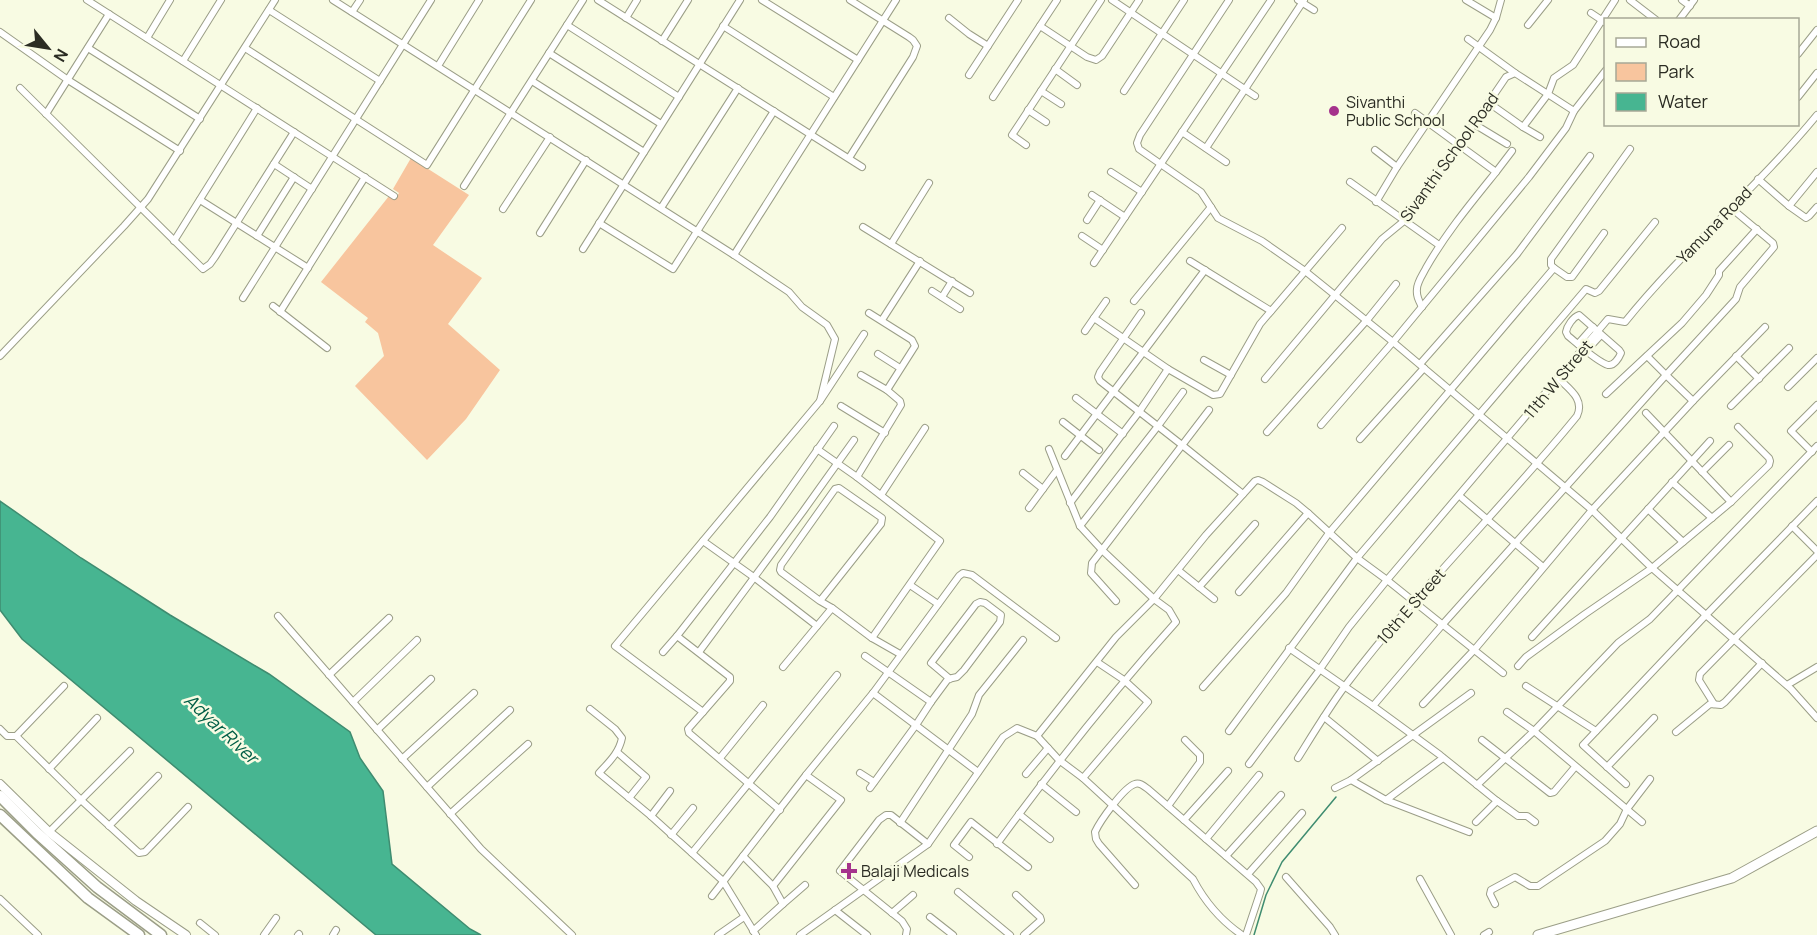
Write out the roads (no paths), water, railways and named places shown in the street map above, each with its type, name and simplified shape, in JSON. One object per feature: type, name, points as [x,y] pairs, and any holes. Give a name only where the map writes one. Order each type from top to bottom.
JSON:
[{"type":"highway","points":[[0,796],[97,887],[161,935]]},
{"type":"highway","points":[[0,815],[88,898],[140,935]]},
{"type":"main road","points":[[1538,935],[1732,878],[1817,831]]},
{"type":"street","points":[[87,0],[394,196]]},
{"type":"street","points":[[147,38],[170,0]]},
{"type":"street","points":[[183,61],[221,0]]},
{"type":"street","points":[[0,356],[141,208],[275,0]]},
{"type":"street","points":[[333,0],[789,291],[802,307],[827,325],[835,339],[820,402]]},
{"type":"street","points":[[352,12],[360,0]]},
{"type":"street","points":[[243,298],[431,0]]},
{"type":"street","points":[[438,66],[479,0]]},
{"type":"street","points":[[245,48],[427,165],[531,0]]},
{"type":"street","points":[[464,186],[583,0]]},
{"type":"street","points":[[598,0],[862,167]]},
{"type":"street","points":[[626,18],[637,0]]},
{"type":"street","points":[[662,41],[688,0]]},
{"type":"street","points":[[583,249],[740,0]]},
{"type":"street","points":[[762,0],[858,60]]},
{"type":"street","points":[[849,159],[916,52],[917,46],[913,40],[850,0]]},
{"type":"street","points":[[734,255],[896,0]]},
{"type":"street","points":[[969,75],[1018,0]]},
{"type":"street","points":[[993,97],[1056,0]]},
{"type":"street","points":[[1026,145],[1012,135],[1101,0]]},
{"type":"street","points":[[1112,0],[1255,96]]},
{"type":"street","points":[[1040,26],[1092,59],[1100,58],[1139,0]]},
{"type":"street","points":[[1124,91],[1184,0]]},
{"type":"street","points":[[1229,0],[1137,140],[1139,149],[1201,192],[1218,218],[1262,241],[1336,295],[1508,438],[1592,510],[1652,568],[1787,685],[1817,718]]},
{"type":"street","points":[[1094,263],[1270,0]]},
{"type":"street","points":[[1466,0],[1496,18]]},
{"type":"street","points":[[1376,202],[1397,167],[1490,30],[1501,0]]},
{"type":"street","points":[[1528,25],[1548,0]]},
{"type":"street","points":[[1606,18],[1615,0]]},
{"type":"street","points":[[1630,0],[1653,18]]},
{"type":"street","points":[[1681,18],[1692,3],[1682,0]]},
{"type":"street","points":[[1206,148],[1301,1],[1314,10]]},
{"type":"street","points":[[269,10],[380,81]]},
{"type":"street","points":[[1523,127],[1548,94],[1554,78],[1573,65],[1604,22],[1591,13]]},
{"type":"street","points":[[46,114],[109,14]]},
{"type":"street","points":[[949,18],[988,46]]},
{"type":"street","points":[[567,25],[679,97]]},
{"type":"street","points":[[723,26],[834,97]]},
{"type":"street","points":[[1799,53],[1817,30]]},
{"type":"street","points":[[0,33],[68,80],[180,150]]},
{"type":"street","points":[[1468,39],[1574,111]]},
{"type":"street","points":[[88,48],[200,119]]},
{"type":"street","points":[[549,53],[661,124]]},
{"type":"street","points":[[1055,69],[1077,85]]},
{"type":"street","points":[[1321,425],[1393,342],[1529,177],[1566,128],[1574,111],[1604,71]]},
{"type":"street","name":"Sivanthi School Road","points":[[1265,379],[1382,239],[1404,221],[1506,77],[1515,73]]},
{"type":"street","points":[[1799,95],[1817,73]]},
{"type":"street","points":[[532,81],[644,152]]},
{"type":"street","points":[[20,88],[200,267],[206,268],[294,132]]},
{"type":"street","points":[[661,208],[738,88]]},
{"type":"street","points":[[1041,91],[1061,104]]},
{"type":"street","points":[[1489,103],[1540,137]]},
{"type":"street","points":[[174,241],[257,108]]},
{"type":"street","points":[[1028,110],[1046,122]]},
{"type":"street","points":[[599,223],[673,269],[774,111]]},
{"type":"street","points":[[1415,113],[1496,172]]},
{"type":"street","name":"Yamuna Road","points":[[1608,319],[1625,322],[1654,287],[1817,115]]},
{"type":"street","points":[[1474,124],[1507,144]]},
{"type":"street","points":[[1182,132],[1226,162]]},
{"type":"street","points":[[503,209],[550,137]]},
{"type":"street","points":[[1604,233],[1572,276],[1568,277],[1551,265],[1551,259],[1630,149]]},
{"type":"street","points":[[1375,150],[1397,167]]},
{"type":"street","points":[[1422,307],[1417,296],[1417,286],[1439,245],[1512,151]]},
{"type":"street","points":[[1360,439],[1516,254],[1590,156]]},
{"type":"street","points":[[540,233],[586,160]]},
{"type":"street","points":[[274,164],[312,189]]},
{"type":"street","points":[[1111,172],[1142,192]]},
{"type":"street","points":[[1789,206],[1817,172]]},
{"type":"street","points":[[257,236],[294,177]]},
{"type":"street","points":[[280,312],[365,177]]},
{"type":"street","points":[[1758,179],[1806,218],[1817,207]]},
{"type":"street","points":[[891,244],[929,183]]},
{"type":"street","points":[[1350,183],[1439,245]]},
{"type":"street","points":[[1092,195],[1125,217]]},
{"type":"street","points":[[200,200],[308,268]]},
{"type":"street","points":[[1087,220],[1100,200]]},
{"type":"street","points":[[1134,301],[1211,207]]},
{"type":"street","points":[[1373,706],[1515,543],[1736,298],[1740,287],[1774,248],[1773,243],[1731,208]]},
{"type":"street","points":[[1229,731],[1357,558],[1586,289],[1595,293],[1599,291],[1655,222]]},
{"type":"street","points":[[863,227],[970,293]]},
{"type":"street","points":[[1094,318],[1167,369],[1217,396],[1247,345],[1271,311],[1342,228]]},
{"type":"street","points":[[1606,394],[1682,323],[1706,295],[1719,275],[1719,271],[1757,229]]},
{"type":"street","points":[[1082,236],[1103,250]]},
{"type":"street","points":[[882,320],[920,261]]},
{"type":"street","points":[[1190,261],[1271,311]]},
{"type":"street","points":[[1203,687],[1286,593],[1329,533],[1554,268]]},
{"type":"street","points":[[1065,456],[1205,270]]},
{"type":"street","points":[[942,297],[952,281]]},
{"type":"street","points":[[1267,432],[1396,284]]},
{"type":"street","points":[[932,291],[960,309]]},
{"type":"street","points":[[1085,331],[1106,302]]},
{"type":"street","points":[[273,306],[327,348]]},
{"type":"street","points":[[1140,312],[1098,377],[1102,383],[1243,494]]},
{"type":"street","points":[[869,313],[914,343],[887,390]]},
{"type":"street","points":[[1579,315],[1597,331],[1621,353],[1612,364],[1608,365],[1583,347],[1566,332],[1566,328],[1579,315]]},
{"type":"street","name":"11th W Street","points":[[1249,764],[1320,670],[1349,627],[1608,319]]},
{"type":"street","points":[[1423,704],[1474,649],[1592,510],[1765,327]]},
{"type":"street","points":[[703,712],[615,646],[820,402],[864,334]]},
{"type":"street","points":[[1731,406],[1789,348]]},
{"type":"street","points":[[878,354],[900,369]]},
{"type":"street","points":[[1647,356],[1693,401]]},
{"type":"street","points":[[1736,356],[1759,379]]},
{"type":"street","points":[[1788,387],[1817,358]]},
{"type":"street","points":[[1204,360],[1231,375]]},
{"type":"street","points":[[1070,503],[1139,412],[1167,369]]},
{"type":"street","points":[[856,477],[901,405],[900,401],[887,390],[861,375]]},
{"type":"street","name":"10th E Street","points":[[1298,758],[1344,687],[1397,621],[1577,416],[1580,410],[1578,398],[1558,378]]},
{"type":"street","points":[[1080,526],[1183,392]]},
{"type":"street","points":[[1076,398],[1123,434]]},
{"type":"street","points":[[1812,452],[1791,431],[1817,405]]},
{"type":"street","points":[[841,406],[885,433]]},
{"type":"street","points":[[1116,602],[1091,573],[1092,563],[1209,410]]},
{"type":"street","points":[[1646,413],[1731,502]]},
{"type":"street","points":[[1063,422],[1099,450]]},
{"type":"street","points":[[663,652],[770,517],[834,426]]},
{"type":"street","points":[[1518,666],[1526,657],[1652,568],[1713,518],[1769,465],[1770,461],[1737,427]]},
{"type":"street","points":[[881,495],[925,428]]},
{"type":"street","points":[[699,652],[854,440]]},
{"type":"street","points":[[1532,637],[1710,441]]},
{"type":"street","points":[[1702,472],[1729,445]]},
{"type":"street","points":[[1477,785],[1534,731],[1618,643],[1650,619],[1817,446]]},
{"type":"street","points":[[817,449],[940,541],[872,638]]},
{"type":"street","points":[[997,844],[1059,760],[1124,680],[1176,622],[1169,610],[1154,599],[1102,550],[1080,526],[1049,449]]},
{"type":"street","points":[[1029,508],[1057,470]]},
{"type":"street","points":[[1023,473],[1043,489]]},
{"type":"street","points":[[1036,736],[1116,638],[1154,599],[1206,535],[1258,480],[1296,503],[1357,558],[1503,673]]},
{"type":"street","points":[[1672,482],[1713,518]]},
{"type":"street","points":[[820,601],[881,524],[882,518],[839,488],[835,489],[780,568],[781,572],[820,601],[832,608],[872,638],[900,654]]},
{"type":"street","points":[[1462,498],[1543,567]]},
{"type":"street","points":[[1626,784],[1583,745],[1817,501]]},
{"type":"street","points":[[1648,509],[1683,542]]},
{"type":"street","points":[[1239,592],[1308,513]]},
{"type":"street","points":[[1199,587],[1255,524]]},
{"type":"street","points":[[1714,704],[1699,676],[1817,553],[1792,526]]},
{"type":"street","points":[[703,541],[817,626]]},
{"type":"street","points":[[1178,570],[1214,599]]},
{"type":"street","points":[[712,896],[873,693],[958,576],[963,573],[972,575],[1056,638]]},
{"type":"street","points":[[910,585],[938,604]]},
{"type":"street","points":[[870,788],[946,682],[957,677],[964,670],[1000,622],[1001,615],[985,603],[978,603],[931,664]]},
{"type":"street","points":[[783,667],[832,608]]},
{"type":"street","points":[[278,616],[481,849],[572,935]]},
{"type":"street","points":[[329,675],[389,618]]},
{"type":"street","points":[[677,636],[730,679],[688,731],[780,810]]},
{"type":"street","points":[[353,702],[417,640]]},
{"type":"street","points":[[900,822],[972,714],[979,695],[1023,640]]},
{"type":"street","points":[[1289,648],[1413,735],[1518,816],[1527,816],[1536,822]]},
{"type":"street","points":[[865,656],[931,702]]},
{"type":"street","points":[[924,658],[950,679]]},
{"type":"street","points":[[1083,778],[1148,702],[1124,680],[1097,662]]},
{"type":"street","points":[[1676,732],[1705,707],[1714,704],[1721,705],[1725,702],[1761,663]]},
{"type":"street","points":[[1787,685],[1817,667]]},
{"type":"street","points":[[692,854],[837,675]]},
{"type":"street","points":[[377,730],[431,679]]},
{"type":"street","points":[[0,729],[8,736],[16,736],[64,686]]},
{"type":"street","points":[[1526,686],[1596,731]]},
{"type":"street","points":[[402,759],[474,693]]},
{"type":"street","points":[[873,693],[978,772]]},
{"type":"street","points":[[1335,788],[1351,780],[1471,693]]},
{"type":"street","points":[[720,758],[763,705]]},
{"type":"street","points":[[590,709],[615,729],[622,738],[617,752],[599,772],[723,881],[754,933],[805,885]]},
{"type":"street","points":[[427,788],[510,710]]},
{"type":"street","points":[[1507,712],[1534,731],[1642,822]]},
{"type":"street","points":[[1324,717],[1378,761]]},
{"type":"street","points":[[49,769],[97,718]]},
{"type":"street","points":[[1607,767],[1654,718]]},
{"type":"street","points":[[800,935],[928,844],[1003,737],[1017,728],[1036,736],[1059,760],[1083,778],[1112,805],[1193,879],[1205,901],[1230,927],[1244,935],[1261,889],[1248,874],[1138,783],[1133,784],[1112,805],[1095,832],[1096,839],[1135,885]]},
{"type":"street","points":[[16,736],[139,853],[145,852],[188,807]]},
{"type":"street","points":[[1168,806],[1200,762],[1200,755],[1185,740]]},
{"type":"street","points":[[1482,740],[1550,793],[1554,792],[1575,766]]},
{"type":"street","points":[[450,814],[528,744]]},
{"type":"street","points":[[1026,774],[1048,748]]},
{"type":"street","points":[[48,832],[130,751]]},
{"type":"street","points":[[617,752],[646,777],[629,798]]},
{"type":"street","points":[[1386,800],[1443,758]]},
{"type":"street","points":[[1184,820],[1228,771]]},
{"type":"street","points":[[860,772],[874,782]]},
{"type":"street","points":[[773,886],[841,800],[806,775]]},
{"type":"street","points":[[1206,839],[1259,775]]},
{"type":"street","points":[[109,826],[158,776]]},
{"type":"street","points":[[1495,904],[1490,892],[1515,877],[1530,886],[1538,886],[1600,845],[1620,824],[1627,809],[1650,779]]},
{"type":"street","points":[[1351,780],[1386,800],[1470,832]]},
{"type":"street","points":[[0,784],[48,832],[136,901],[186,935]]},
{"type":"street","points":[[1041,784],[1076,812]]},
{"type":"street","points":[[651,816],[670,791]]},
{"type":"street","points":[[1226,856],[1281,795]]},
{"type":"street","points":[[1476,822],[1497,801]]},
{"type":"street","points":[[671,835],[693,808]]},
{"type":"street","points":[[1248,874],[1302,813]]},
{"type":"street","points":[[906,935],[906,926],[840,871],[886,814],[891,815],[928,844]]},
{"type":"street","points":[[1019,814],[1050,839]]},
{"type":"street","points":[[969,857],[954,845],[971,822],[1028,867]]},
{"type":"street","points":[[743,856],[773,886],[783,904]]},
{"type":"street","points":[[1286,877],[1335,935]]},
{"type":"street","points":[[1420,879],[1451,935]]},
{"type":"street","points":[[958,891],[1010,935]]},
{"type":"street","points":[[892,913],[913,895]]},
{"type":"street","points":[[1016,895],[1041,920],[1024,935]]},
{"type":"street","points":[[0,899],[38,935]]},
{"type":"street","points":[[835,910],[867,935]]},
{"type":"street","points":[[718,935],[744,917]]},
{"type":"street","points":[[264,935],[276,918]]},
{"type":"street","points":[[930,918],[953,935]]},
{"type":"street","points":[[200,922],[215,935]]},
{"type":"water","name":"Adyar River","points":[[0,501],[81,558],[269,674],[350,732],[360,758],[383,791],[392,864],[470,929],[481,935],[376,935],[22,639],[0,610]]},
{"type":"waterway","points":[[1254,935],[1266,895],[1282,862],[1336,797]]},
{"type":"place","name":"Sivanthi Public School","points":[[1334,111]]},
{"type":"place","name":"Balaji Medicals","points":[[849,871]]}]
